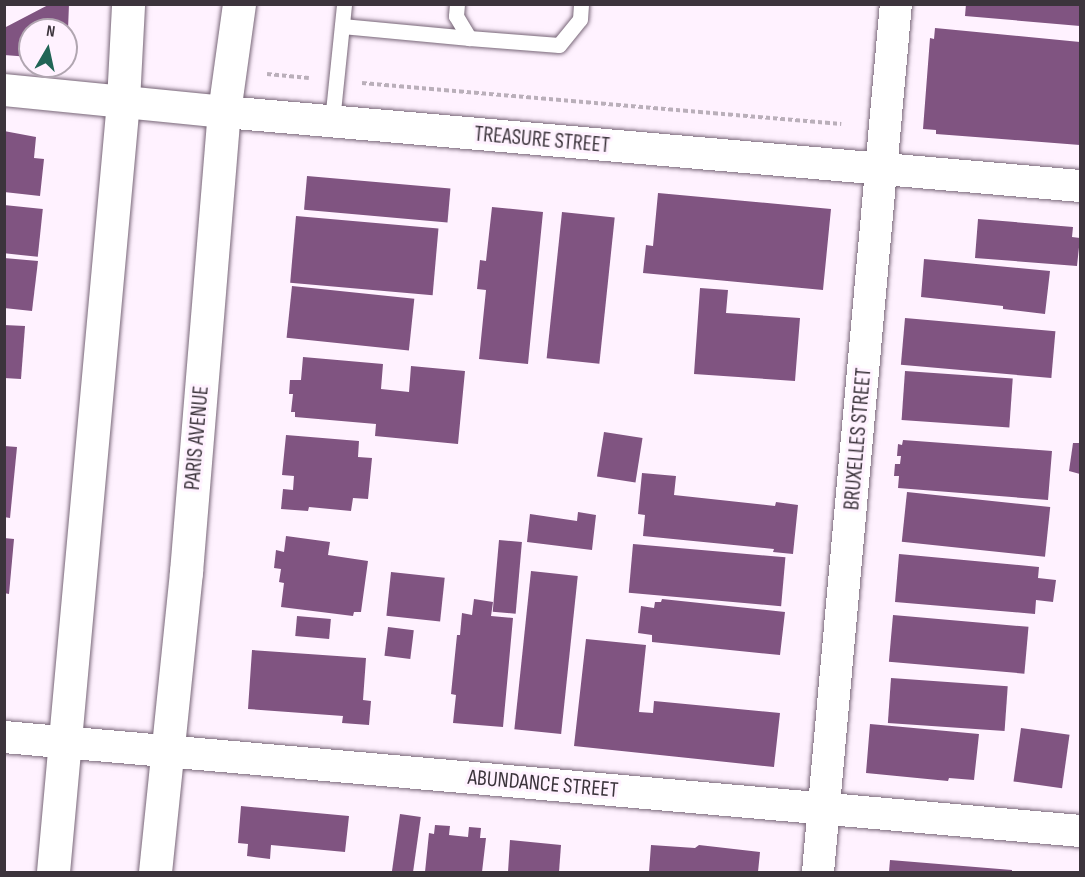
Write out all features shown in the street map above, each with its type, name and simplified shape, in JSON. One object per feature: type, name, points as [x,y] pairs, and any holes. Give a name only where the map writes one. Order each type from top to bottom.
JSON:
[{"type":"street","points":[[53,873],[123,101],[128,4]]},
{"type":"street","name":"PARIS AVENUE","points":[[155,873],[187,561],[224,112],[239,4]]},
{"type":"street","name":"BRUXELLES STREET","points":[[819,873],[896,4]]},
{"type":"street","name":"TREASURE STREET","points":[[4,90],[224,112],[1080,186]]},
{"type":"street","name":"ABUNDANCE STREET","points":[[4,737],[1080,831]]},
{"type":"lane","points":[[332,121],[345,4]]},
{"type":"lane","points":[[457,4],[456,16],[469,38]]},
{"type":"lane","points":[[342,26],[559,45],[580,19],[581,4]]},
{"type":"path","points":[[269,63],[267,75],[841,124]]},
{"type":"building","points":[[50,4],[69,4],[68,18],[23,18]]},
{"type":"building","points":[[966,4],[1080,4],[1080,26],[965,16]]},
{"type":"building","points":[[18,21],[18,56],[4,55],[4,28]]},
{"type":"building","points":[[935,28],[1080,42],[1080,145],[936,134],[936,130],[923,129],[930,38],[934,39]]},
{"type":"building","points":[[4,131],[36,137],[34,158],[44,159],[40,196],[4,192]]},
{"type":"building","points":[[307,176],[450,189],[447,222],[304,210]]},
{"type":"building","points":[[658,193],[831,209],[823,290],[643,273],[646,245],[653,246]]},
{"type":"building","points":[[4,205],[43,209],[38,257],[4,253]]},
{"type":"building","points":[[492,207],[543,212],[528,364],[479,359],[486,290],[477,289],[480,260],[486,261]]},
{"type":"building","points":[[562,212],[615,218],[599,364],[547,358]]},
{"type":"building","points":[[296,216],[438,228],[433,295],[290,283]]},
{"type":"building","points":[[978,219],[1073,227],[1072,237],[1080,238],[1077,266],[975,258]]},
{"type":"building","points":[[4,258],[38,261],[32,311],[4,308]]},
{"type":"building","points":[[924,259],[1050,271],[1045,314],[1003,309],[1003,306],[921,297]]},
{"type":"building","points":[[292,286],[414,299],[409,351],[287,338]]},
{"type":"building","points":[[700,288],[728,290],[726,313],[800,318],[795,381],[694,374]]},
{"type":"building","points":[[905,318],[1055,331],[1051,378],[901,365]]},
{"type":"building","points":[[4,325],[25,326],[21,379],[4,378]]},
{"type":"building","points":[[303,357],[383,364],[381,389],[409,392],[411,366],[465,371],[458,444],[375,436],[376,424],[295,417],[295,412],[291,412],[293,394],[289,394],[290,380],[301,380]]},
{"type":"building","points":[[905,371],[1013,379],[1009,427],[902,420]]},
{"type":"building","points":[[604,432],[643,438],[635,483],[597,476]]},
{"type":"building","points":[[286,435],[359,441],[358,457],[372,458],[368,499],[353,498],[351,511],[309,507],[308,511],[281,509],[283,489],[293,490],[294,476],[282,475]]},
{"type":"building","points":[[903,440],[1052,451],[1048,500],[898,488],[899,476],[894,476],[895,464],[900,464],[901,456],[897,456],[898,444],[902,445]]},
{"type":"building","points":[[1073,443],[1080,443],[1080,474],[1069,471]]},
{"type":"building","points":[[4,446],[17,447],[10,518],[4,517]]},
{"type":"building","points":[[642,473],[676,476],[674,495],[775,506],[776,502],[798,505],[793,554],[773,552],[774,549],[643,536],[645,515],[638,514]]},
{"type":"building","points":[[907,492],[1050,507],[1045,557],[902,542]]},
{"type":"building","points":[[578,512],[596,515],[592,550],[527,542],[530,514],[577,521]]},
{"type":"building","points":[[286,536],[330,542],[328,555],[368,561],[361,612],[354,612],[353,616],[281,607],[284,583],[279,582],[281,569],[274,568],[276,550],[284,552]]},
{"type":"building","points":[[4,538],[14,539],[9,594],[4,593]]},
{"type":"building","points":[[499,540],[522,542],[516,614],[493,612]]},
{"type":"building","points":[[633,544],[785,557],[781,606],[629,593]]},
{"type":"building","points":[[899,554],[1039,567],[1038,578],[1056,580],[1053,602],[1036,600],[1035,614],[895,602]]},
{"type":"building","points":[[531,571],[578,576],[561,734],[514,729]]},
{"type":"building","points":[[391,572],[445,578],[440,621],[386,616]]},
{"type":"building","points":[[474,599],[493,602],[491,616],[513,618],[503,727],[453,723],[456,695],[451,694],[457,635],[460,635],[462,613],[472,615]]},
{"type":"building","points":[[662,599],[785,612],[780,655],[652,642],[652,635],[638,633],[641,606],[654,608],[655,602],[661,602]]},
{"type":"building","points":[[893,615],[1028,627],[1024,674],[889,662]]},
{"type":"building","points":[[297,616],[331,619],[329,639],[295,636]]},
{"type":"building","points":[[388,627],[414,630],[410,659],[384,656]]},
{"type":"building","points":[[586,639],[646,645],[639,712],[653,713],[654,701],[780,713],[774,767],[574,746]]},
{"type":"building","points":[[252,650],[366,658],[363,700],[371,701],[369,725],[342,723],[343,716],[248,709]]},
{"type":"building","points":[[891,678],[1008,686],[1005,731],[888,723]]},
{"type":"building","points":[[870,724],[979,734],[974,780],[949,778],[948,781],[866,773]]},
{"type":"building","points":[[1021,728],[1070,735],[1062,788],[1013,781]]},
{"type":"building","points":[[241,806],[349,816],[345,852],[271,845],[270,859],[247,856],[248,844],[238,843]]},
{"type":"building","points":[[400,814],[421,817],[413,872],[392,871]]},
{"type":"building","points":[[435,825],[450,826],[449,835],[468,837],[469,827],[481,828],[480,838],[486,838],[482,872],[425,872],[429,833],[434,834]]},
{"type":"building","points":[[510,840],[561,845],[559,872],[508,872]]},
{"type":"building","points":[[651,845],[695,848],[699,845],[760,852],[758,872],[649,872]]},
{"type":"building","points":[[890,860],[1012,870],[1012,872],[889,872]]}]
